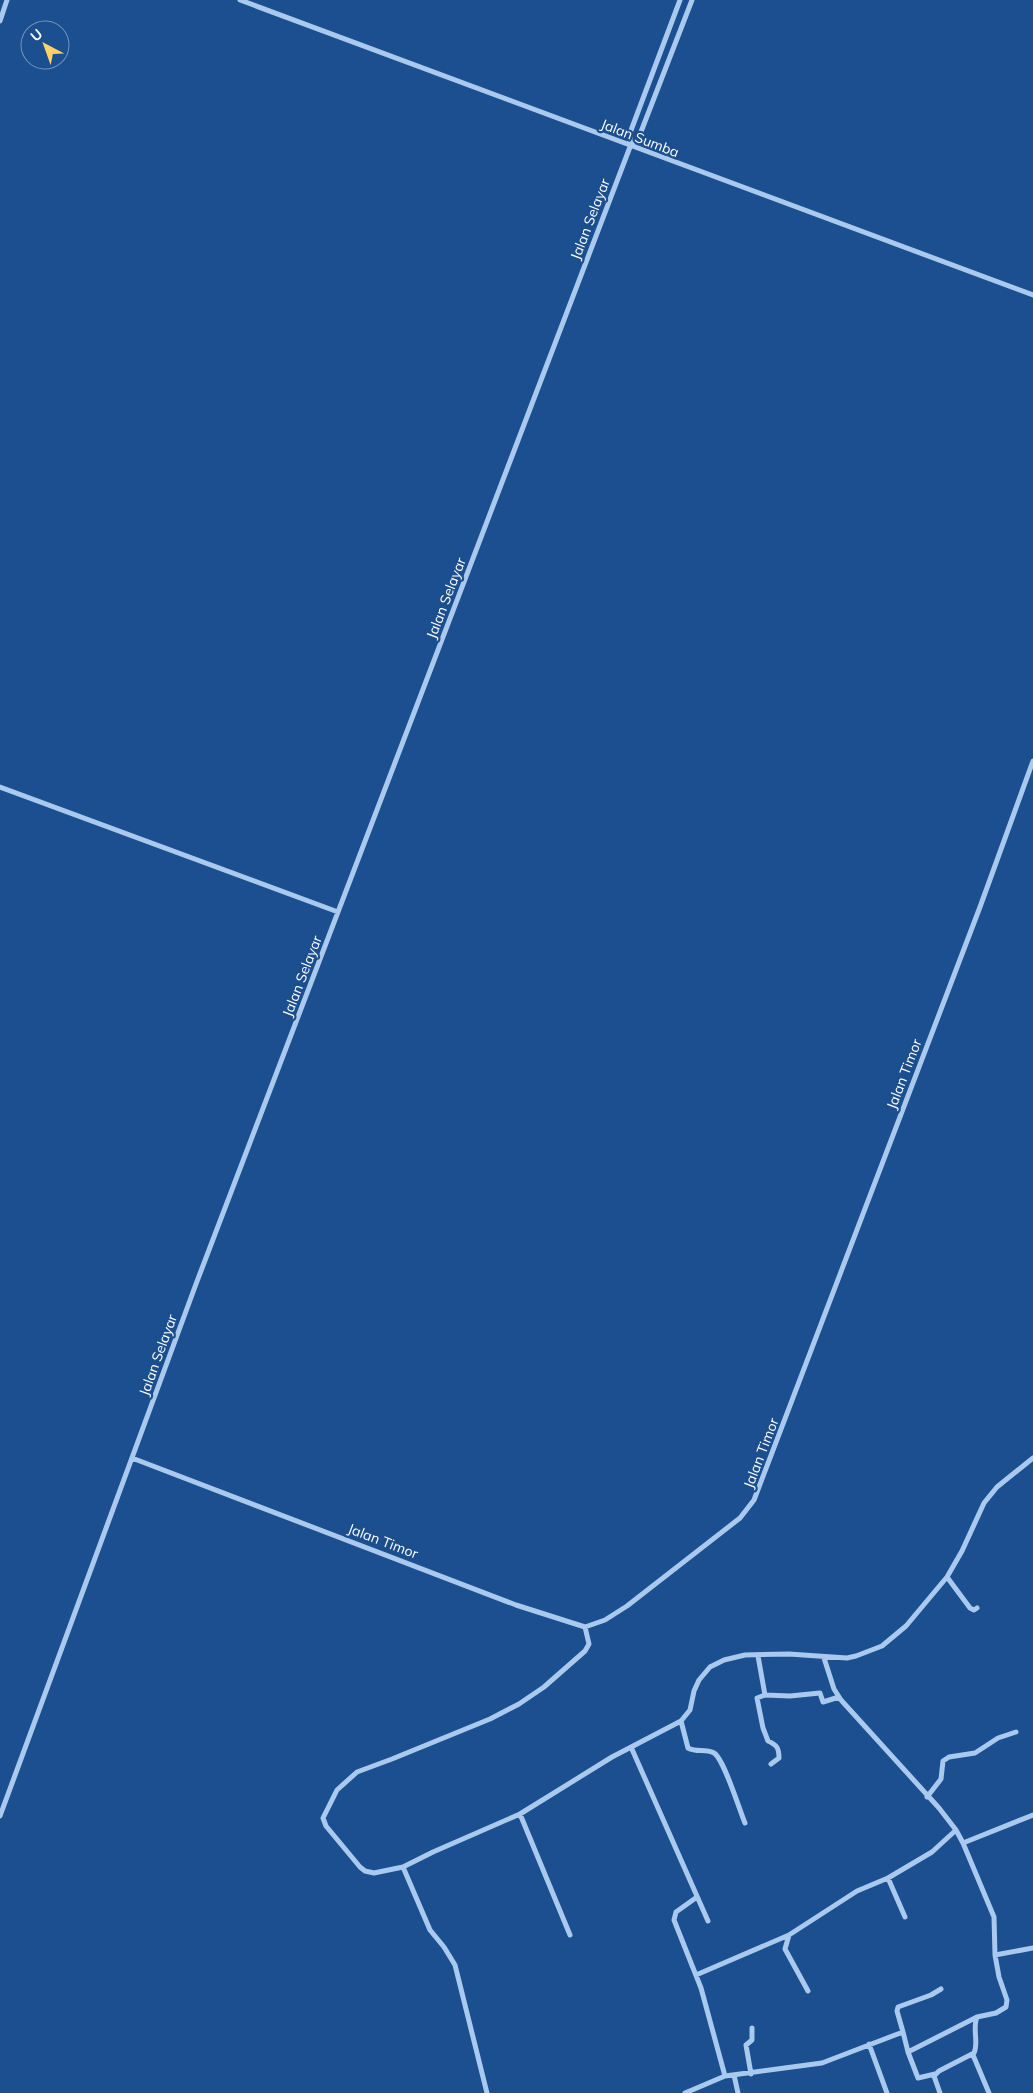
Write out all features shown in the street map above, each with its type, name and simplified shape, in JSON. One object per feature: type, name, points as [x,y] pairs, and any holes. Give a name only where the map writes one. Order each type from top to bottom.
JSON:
[{"type":"street","points":[[0,21],[8,0]]},
{"type":"street","name":"Jalan Sumba","points":[[240,0],[1033,296]]},
{"type":"street","name":"Jalan Selayar","points":[[0,1816],[196,1284],[630,147],[630,133],[680,0]]},
{"type":"street","name":"Jalan Selayar","points":[[630,147],[639,138],[692,0]]},
{"type":"street","name":"Jalan Timor","points":[[132,1458],[516,1605],[585,1627],[605,1620],[627,1606],[722,1533],[752,1505],[973,924],[1033,760]]},
{"type":"street","points":[[0,787],[338,912]]},
{"type":"street","points":[[585,1627],[589,1644],[585,1651],[544,1687],[519,1704],[490,1719],[357,1772],[337,1790],[323,1818],[324,1822],[360,1866],[374,1873],[403,1867],[432,1852],[520,1814],[576,1777],[681,1722],[690,1710],[694,1690],[706,1670],[714,1664],[733,1656],[789,1654],[824,1658],[856,1656],[882,1646],[906,1626],[947,1578],[984,1504],[996,1487],[1033,1458]]},
{"type":"street","points":[[947,1578],[970,1608],[974,1610],[977,1608]]},
{"type":"street","points":[[758,1656],[765,1695]]},
{"type":"street","points":[[824,1658],[839,1697],[956,1830],[994,1917],[995,1954],[999,1977],[1007,2000],[1006,2007],[996,2013],[978,2017],[908,2052]]},
{"type":"street","points":[[771,1764],[779,1758],[779,1750],[776,1745],[768,1741],[763,1728],[757,1698],[765,1695],[790,1696],[820,1693],[823,1702],[839,1697]]},
{"type":"street","points":[[681,1722],[687,1747],[694,1751],[707,1750],[720,1758],[745,1823]]},
{"type":"street","points":[[927,1797],[941,1779],[943,1761],[949,1757],[976,1753],[992,1742],[1016,1732]]},
{"type":"street","points":[[631,1747],[708,1921]]},
{"type":"street","points":[[520,1814],[570,1935]]},
{"type":"street","points":[[963,1843],[1033,1815]]},
{"type":"street","points":[[696,1975],[789,1935],[857,1891],[888,1878],[932,1852],[956,1830]]},
{"type":"street","points":[[403,1867],[430,1930],[444,1947],[455,1965],[487,2093]]},
{"type":"street","points":[[888,1878],[905,1917]]},
{"type":"street","points":[[697,1897],[676,1912],[674,1918],[696,1975],[725,2076]]},
{"type":"street","points":[[789,1935],[785,1949],[808,1991]]},
{"type":"street","points":[[995,1954],[1033,1948]]},
{"type":"street","points":[[941,1989],[932,1995],[898,2007],[897,2011],[902,2032],[918,2078],[935,2074],[973,2055],[976,2048],[975,2026],[978,2017]]},
{"type":"street","points":[[751,2074],[746,2045],[752,2040],[752,2028]]},
{"type":"street","points":[[685,2093],[725,2076],[822,2063],[902,2032]]},
{"type":"street","points":[[869,2044],[886,2093]]},
{"type":"street","points":[[973,2055],[988,2093]]},
{"type":"street","points":[[935,2074],[933,2079],[940,2093]]},
{"type":"street","points":[[734,2075],[738,2093]]}]
